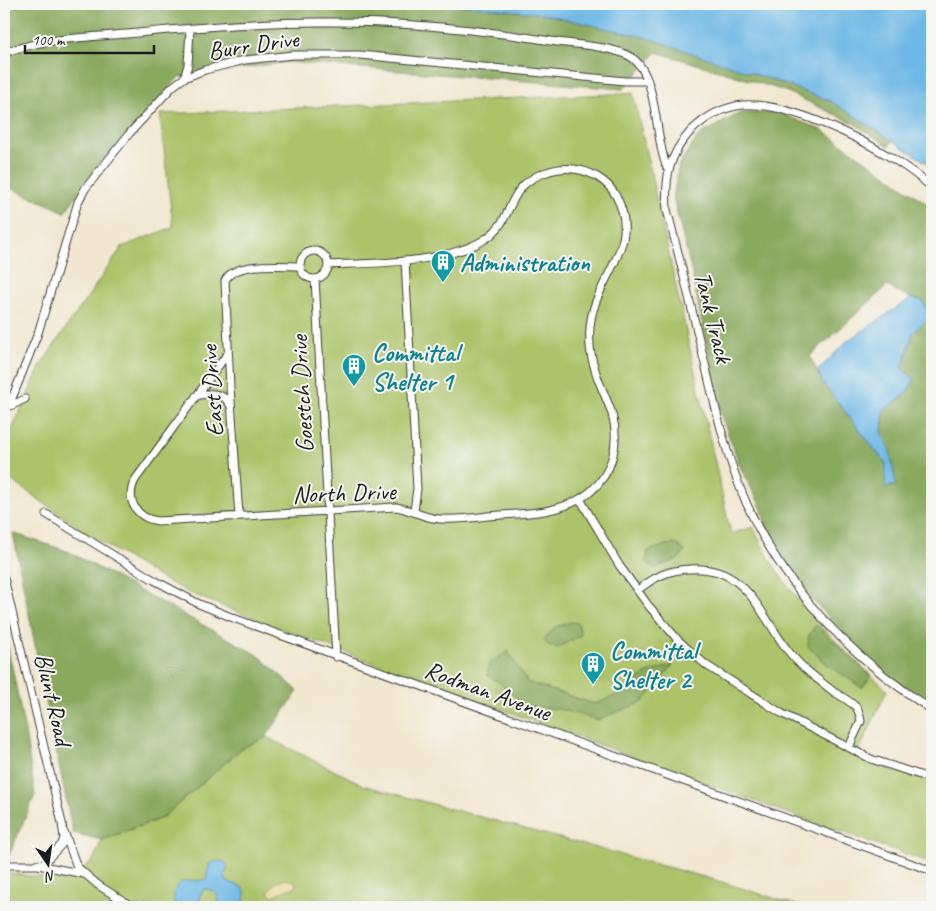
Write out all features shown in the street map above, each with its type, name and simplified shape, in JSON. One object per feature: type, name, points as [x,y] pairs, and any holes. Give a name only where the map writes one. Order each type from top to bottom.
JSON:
[{"type":"street","points":[[4,53],[76,38],[258,23],[319,22],[366,23],[491,32],[618,53],[630,57],[636,62],[648,81],[664,161],[668,170]]},
{"type":"street","points":[[184,78],[188,65],[190,29]]},
{"type":"street","name":"Burr Drive","points":[[6,408],[38,333],[73,215],[85,189],[158,101],[184,78],[205,70],[246,60],[293,55],[360,55],[625,81],[648,81]]},
{"type":"street","name":"Tank Track","points":[[932,188],[880,151],[846,133],[802,115],[766,105],[742,105],[712,114],[701,122],[680,145],[672,158],[666,178],[667,210],[715,408],[732,467],[755,520],[785,571],[831,629],[886,678],[932,710]]},
{"type":"street","points":[[328,265],[405,260],[456,251],[486,238],[496,230],[507,216],[520,190],[528,182],[543,173],[562,169],[578,170],[592,174],[611,188],[624,214],[624,239],[621,250],[595,305],[591,317],[590,341],[594,366],[612,414],[616,434],[611,462],[604,476],[591,491],[580,499],[619,565],[678,640],[706,665],[782,713],[871,759],[932,779]]},
{"type":"street","points":[[314,251],[325,257],[328,265],[325,273],[315,279],[303,274],[300,262],[305,254],[314,251]]},
{"type":"street","points":[[405,260],[418,488],[414,511]]},
{"type":"street","name":"East Drive","points":[[239,516],[225,281],[227,277],[244,267],[300,266]]},
{"type":"street","name":"Goestch Drive","points":[[315,279],[336,656]]},
{"type":"street","points":[[196,396],[228,353]]},
{"type":"street","points":[[196,396],[209,392],[217,394],[228,400],[232,408]]},
{"type":"street","name":"North Drive","points":[[196,396],[135,480],[131,493],[135,507],[138,512],[149,519],[158,521],[396,507],[405,508],[432,518],[456,519],[547,510],[570,504],[580,499]]},
{"type":"street","name":"Burr Drive","points":[[6,408],[25,398]]},
{"type":"street","name":"Rodman Avenue","points":[[46,514],[173,591],[236,619],[932,871]]},
{"type":"street","points":[[638,590],[657,576],[685,569],[718,571],[737,581],[746,590],[782,643],[800,664],[856,707],[861,721],[849,747]]},
{"type":"street","name":"Blunt Road","points":[[4,578],[63,830],[77,867],[84,874]]},
{"type":"street","points":[[36,865],[44,863],[58,850],[64,838],[63,830]]},
{"type":"street","points":[[4,865],[36,865],[84,874],[133,907]]},
{"type":"green space","points":[[4,4],[435,4],[544,14],[644,37],[776,81],[832,102],[892,141],[889,146],[853,123],[785,91],[657,52],[623,89],[288,62],[179,77],[96,168],[65,212],[4,185]]},
{"type":"green space","points":[[633,93],[731,534],[753,527],[767,555],[789,588],[815,619],[887,690],[856,758],[932,782],[932,863],[815,823],[289,632],[192,594],[162,579],[85,532],[4,475],[4,447],[42,363],[122,247],[173,227],[160,114]]},
{"type":"green space","points":[[740,113],[779,113],[822,130],[932,207],[932,704],[905,687],[868,659],[804,591],[767,533],[762,509],[742,471],[722,418],[691,269],[673,197],[679,164],[699,135]],"holes":[[[887,286],[911,298],[923,301],[902,370],[915,379],[905,395],[884,410],[882,432],[896,485],[886,488],[886,464],[822,382],[810,356]]]},
{"type":"green space","points":[[13,533],[67,551],[258,655],[298,691],[266,737],[242,748],[162,818],[102,840],[73,833]]},
{"type":"green space","points":[[676,544],[685,551],[678,559],[655,568],[646,562],[648,551]]},
{"type":"green space","points":[[571,622],[578,623],[581,635],[557,648],[550,647],[544,640],[555,627]]},
{"type":"green space","points":[[816,625],[871,676],[862,688],[824,662],[808,647],[809,635]]},
{"type":"green space","points":[[4,626],[25,732],[35,795],[7,860],[4,861]]},
{"type":"green space","points":[[508,651],[527,682],[594,704],[620,694],[647,673],[673,665],[643,702],[597,720],[559,709],[525,706],[499,682],[487,675],[489,664]]},
{"type":"green space","points":[[266,737],[366,786],[715,880],[802,907],[4,907],[4,874],[63,880],[92,862],[102,840],[162,818],[242,748]]},
{"type":"sand","points":[[287,879],[294,881],[295,887],[273,896],[269,894],[268,892],[275,883]]},
{"type":"water","points":[[435,4],[932,4],[932,166],[832,102],[776,81],[644,37],[544,14]]},
{"type":"water","points":[[911,298],[923,301],[929,317],[913,333],[902,369],[915,379],[905,395],[884,410],[882,432],[890,451],[896,485],[885,488],[886,464],[822,382],[818,370],[846,342]]},
{"type":"water","points":[[215,861],[225,862],[228,867],[225,875],[226,881],[245,890],[244,907],[216,907],[218,906],[219,899],[216,893],[204,889],[200,895],[198,907],[180,907],[174,903],[175,889],[178,885],[187,881],[206,880],[209,864]]},
{"type":"place","name":"Administration","points":[[443,283]]},
{"type":"place","name":"Committal Shelter 1","points":[[354,387]]},
{"type":"place","name":"Committal Shelter 2","points":[[593,685]]}]
